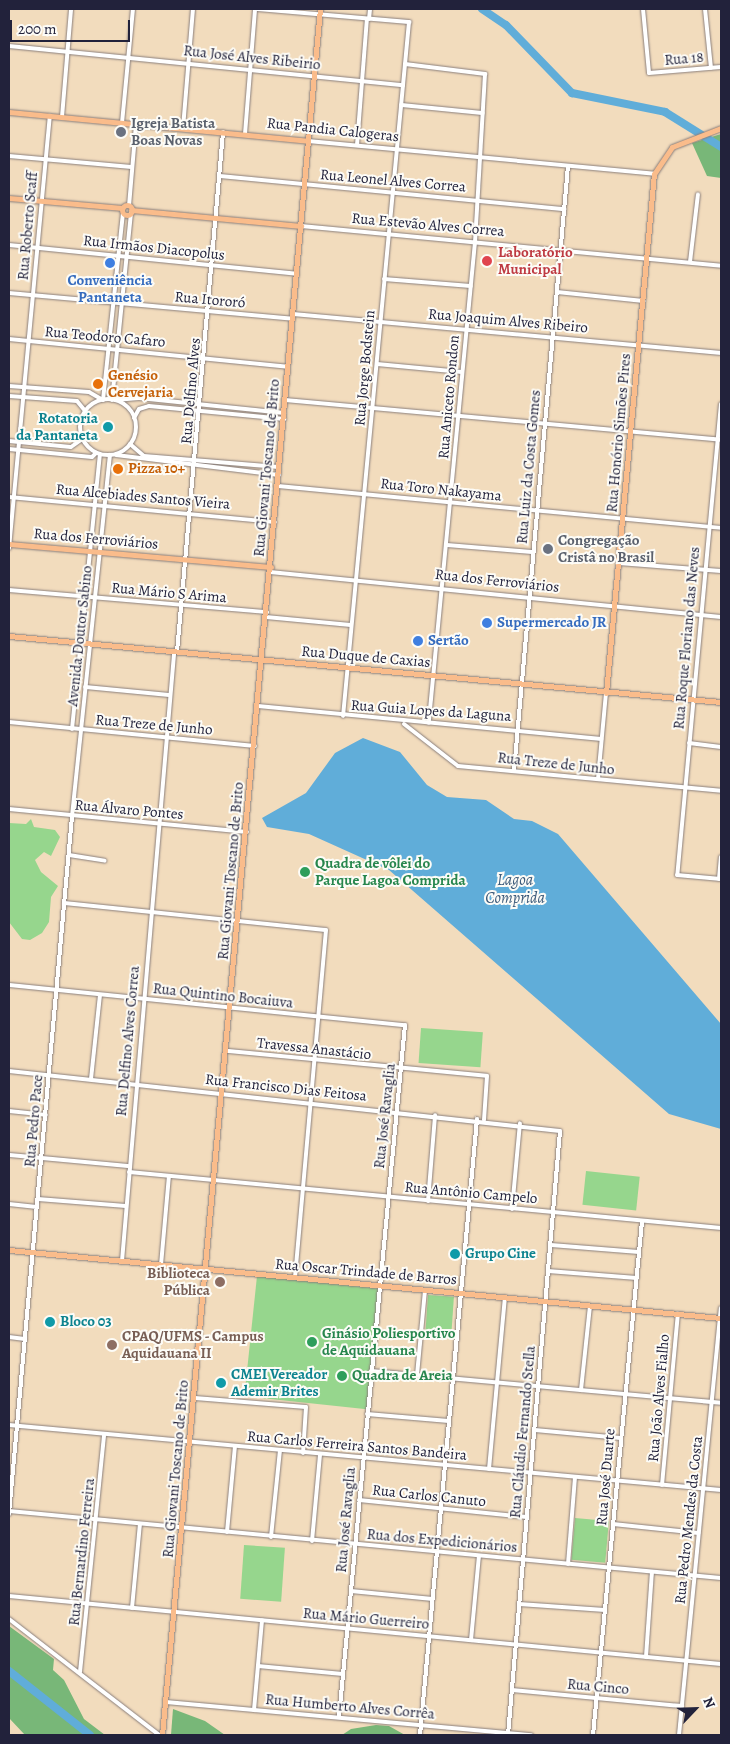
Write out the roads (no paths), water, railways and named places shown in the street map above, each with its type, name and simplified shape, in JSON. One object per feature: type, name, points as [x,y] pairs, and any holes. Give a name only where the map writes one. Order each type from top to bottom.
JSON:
[{"type":"main road","name":"Rua Giovani Toscano de Brito","points":[[161,1735],[176,1612],[228,1051],[319,12]]},
{"type":"main road","name":"Rua Pandia Calogeras","points":[[9,112],[308,141]]},
{"type":"main road","name":"Rua Honório Simões Pires","points":[[606,693],[633,431],[654,174],[672,147],[719,129]]},
{"type":"main road","points":[[9,198],[106,207],[123,211],[130,209]]},
{"type":"main road","points":[[123,211],[130,209]]},
{"type":"main road","name":"Rua Estevão Alves Correa","points":[[130,209],[301,226]]},
{"type":"main road","name":"Rua dos Ferroviários","points":[[9,544],[186,559],[270,570]]},
{"type":"main road","name":"Rua Duque de Caxias","points":[[9,636],[176,653],[521,683],[606,693],[721,702]]},
{"type":"main road","name":"Rua Oscar Trindade de Barros","points":[[9,1250],[379,1288],[424,1290],[721,1318]]},
{"type":"street","points":[[62,117],[72,9]]},
{"type":"street","points":[[122,123],[132,9]]},
{"type":"street","points":[[183,128],[193,9]]},
{"type":"street","points":[[245,134],[256,9],[319,12],[368,19]]},
{"type":"street","points":[[357,145],[370,9]]},
{"type":"street","name":"Rua 18","points":[[643,9],[649,73],[721,67]]},
{"type":"street","points":[[705,9],[711,68]]},
{"type":"street","name":"Rua Jorge Bodstein","points":[[343,716],[409,22],[368,19]]},
{"type":"street","name":"Rua José Alves Ribeirio","points":[[9,46],[403,85]]},
{"type":"street","name":"Rua Aniceto Rondon","points":[[405,64],[485,74],[475,242],[450,502],[436,675],[429,723]]},
{"type":"street","points":[[401,105],[483,113]]},
{"type":"street","name":"Rua Roberto Scaff","points":[[9,548],[11,497],[19,442],[50,116]]},
{"type":"street","points":[[114,400],[128,258],[136,124]]},
{"type":"street","name":"Rua Delfino Alves","points":[[157,824],[170,695],[182,605],[206,358],[223,132]]},
{"type":"street","name":"Rua Pandia Calogeras","points":[[308,141],[654,174]]},
{"type":"street","points":[[9,156],[132,167]]},
{"type":"street","name":"Rua Luiz da Costa Gomes","points":[[514,771],[532,552],[568,166]]},
{"type":"street","name":"Rua Leonel Alves Correa","points":[[220,176],[564,208]]},
{"type":"street","points":[[690,262],[698,194]]},
{"type":"street","points":[[103,400],[123,211]]},
{"type":"street","name":"Rua Estevão Alves Correa","points":[[301,226],[721,266]]},
{"type":"street","name":"Rua Irmãos Diacopolus","points":[[9,245],[297,274]]},
{"type":"street","points":[[384,279],[470,286]]},
{"type":"street","points":[[557,292],[644,301]]},
{"type":"street","name":"Rua Itororó","points":[[9,293],[209,312],[293,316]]},
{"type":"street","name":"Rua Joaquim Alves Ribeiro","points":[[293,316],[380,321],[721,353]]},
{"type":"street","name":"Rua Teodoro Cafaro","points":[[9,339],[288,367]]},
{"type":"street","points":[[377,364],[462,372]]},
{"type":"street","points":[[9,386],[89,392],[103,400],[201,404],[284,416]]},
{"type":"street","points":[[9,396],[78,401],[85,411]]},
{"type":"street","points":[[98,454],[82,439],[80,425],[85,411],[103,400]]},
{"type":"street","points":[[114,400],[134,418]]},
{"type":"street","points":[[285,400],[720,440]]},
{"type":"street","name":"Rua Roque Floriano das Neves","points":[[720,879],[676,875],[709,527],[720,440],[721,404]]},
{"type":"street","points":[[112,455],[130,444],[134,418],[143,406],[284,416]]},
{"type":"street","points":[[9,441],[71,448],[82,439]]},
{"type":"street","points":[[130,444],[144,456],[279,467]]},
{"type":"street","points":[[9,449],[92,457],[98,454],[112,455],[279,475]]},
{"type":"street","name":"Avenida Doutor Sabino","points":[[72,729],[96,503],[98,454]]},
{"type":"street","name":"Avenida Doutor Sabino","points":[[81,730],[112,455]]},
{"type":"street","name":"Rua Toro Nakayama","points":[[278,486],[721,528]]},
{"type":"street","name":"Rua Alcebiades Santos Vieira","points":[[11,497],[96,503],[275,522]]},
{"type":"street","points":[[447,544],[532,552]]},
{"type":"street","points":[[619,563],[721,571]]},
{"type":"street","name":"Rua dos Ferroviários","points":[[270,570],[356,581],[444,588],[721,617]]},
{"type":"street","name":"Rua Mário S Arima","points":[[9,590],[182,605],[351,625]]},
{"type":"street","points":[[86,687],[170,695]]},
{"type":"street","name":"Rua Honório Simões Pires","points":[[598,779],[606,693]]},
{"type":"street","name":"Rua Guia Lopes da Laguna","points":[[258,706],[402,723],[517,729],[601,738]]},
{"type":"street","name":"Rua Treze de Junho","points":[[9,722],[255,746]]},
{"type":"street","name":"Rua Treze de Junho","points":[[402,723],[458,766],[721,791]]},
{"type":"street","name":"Rua Pedro Pace","points":[[9,1512],[11,1468],[25,1339],[81,730]]},
{"type":"street","points":[[689,743],[721,747]]},
{"type":"street","name":"Rua Álvaro Pontes","points":[[9,809],[247,832]]},
{"type":"street","name":"Rua Delfino Alves Correa","points":[[122,1261],[128,1166],[157,824]]},
{"type":"street","points":[[69,855],[105,861]]},
{"type":"street","points":[[720,879],[721,857]]},
{"type":"street","points":[[64,903],[326,930],[295,1278]]},
{"type":"street","name":"Rua Quintino Bocaiuva","points":[[9,985],[405,1025]]},
{"type":"street","points":[[91,1079],[100,995]]},
{"type":"street","name":"Rua José Ravaglia","points":[[339,1717],[405,1025]]},
{"type":"street","name":"Travessa Anastácio","points":[[228,1051],[315,1061],[487,1076],[484,1120]]},
{"type":"street","name":"Rua Francisco Dias Feitosa","points":[[9,1071],[520,1123],[560,1131]]},
{"type":"street","points":[[9,1111],[46,1115]]},
{"type":"street","points":[[428,1201],[435,1115]]},
{"type":"street","points":[[420,1735],[477,1119]]},
{"type":"street","points":[[512,1208],[520,1123]]},
{"type":"street","name":"Rua Cláudio Fernando Stella","points":[[508,1734],[560,1131]]},
{"type":"street","points":[[9,1155],[128,1166]]},
{"type":"street","name":"Rua Antônio Campelo","points":[[129,1172],[721,1228]]},
{"type":"street","points":[[161,1265],[169,1176]]},
{"type":"street","points":[[38,1199],[126,1206]]},
{"type":"street","points":[[9,1204],[37,1207]]},
{"type":"street","name":"Rua José Duarte","points":[[593,1735],[642,1221]]},
{"type":"street","points":[[551,1245],[639,1252]]},
{"type":"street","points":[[548,1271],[636,1278]]},
{"type":"street","points":[[417,1375],[424,1290]]},
{"type":"street","points":[[488,1469],[505,1298]]},
{"type":"street","points":[[581,1390],[590,1306]]},
{"type":"street","name":"Rua Pedro Mendes da Costa","points":[[679,1735],[721,1308]]},
{"type":"street","name":"Rua João Alves Fialho","points":[[662,1485],[678,1314]]},
{"type":"street","points":[[9,1337],[25,1339]]},
{"type":"street","points":[[371,1371],[721,1403]]},
{"type":"street","points":[[195,1398],[306,1407],[303,1452]]},
{"type":"street","points":[[367,1414],[449,1421]]},
{"type":"street","name":"Rua Carlos Ferreira Santos Bandeira","points":[[9,1425],[721,1490]]},
{"type":"street","points":[[535,1430],[621,1438]]},
{"type":"street","name":"Rua Bernardino Ferreira","points":[[80,1672],[104,1435]]},
{"type":"street","points":[[227,1532],[235,1446]]},
{"type":"street","points":[[271,1537],[280,1450]]},
{"type":"street","points":[[312,1541],[320,1454]]},
{"type":"street","points":[[568,1564],[575,1477]]},
{"type":"street","name":"Rua Carlos Canuto","points":[[359,1500],[527,1516]]},
{"type":"street","name":"Rua dos Expedicionários","points":[[9,1512],[721,1578]]},
{"type":"street","points":[[132,1608],[140,1524]]},
{"type":"street","points":[[613,1524],[699,1533]]},
{"type":"street","points":[[472,1640],[479,1556]]},
{"type":"street","points":[[646,1657],[652,1572]]},
{"type":"street","points":[[351,1591],[433,1598]]},
{"type":"street","name":"Rua Mário Guerreiro","points":[[9,1596],[721,1664]]},
{"type":"street","points":[[519,1604],[605,1610]]},
{"type":"street","points":[[9,1619],[161,1735]]},
{"type":"street","points":[[254,1710],[262,1620]]},
{"type":"street","points":[[258,1666],[343,1674]]},
{"type":"street","name":"Rua Cinco","points":[[512,1690],[682,1706]]},
{"type":"street","name":"Rua Humberto Alves Corrêa","points":[[166,1702],[532,1735]]},
{"type":"water","name":"Lagoa Comprida","points":[[363,738],[400,752],[427,785],[447,797],[486,800],[514,819],[532,821],[558,834],[721,1024],[721,1129],[669,1114],[389,870],[309,834],[267,827],[262,818],[306,793],[335,753]]},
{"type":"waterway","points":[[482,9],[506,25],[572,93],[665,112],[721,147]]},
{"type":"waterway","points":[[9,1671],[90,1735]]},
{"type":"place","name":"Igreja Batista Boas Novas","points":[[121,132]]},
{"type":"place","name":"Laboratório Municipal","points":[[487,261]]},
{"type":"place","name":"Conveniência Pantaneta","points":[[110,263]]},
{"type":"place","name":"Genésio Cervejaria","points":[[98,384]]},
{"type":"place","name":"Rotatoria da Pantaneta","points":[[108,427]]},
{"type":"place","name":"Pizza 10+","points":[[118,469]]},
{"type":"place","name":"Congregação Cristâ no Brasil","points":[[548,549]]},
{"type":"place","name":"Supermercado JR","points":[[487,623]]},
{"type":"place","name":"Sertão","points":[[418,641]]},
{"type":"place","name":"Quadra de vôlei do Parque Lagoa Comprida","points":[[305,872]]},
{"type":"place","name":"Grupo Cine","points":[[455,1254]]},
{"type":"place","name":"Biblioteca Pública","points":[[220,1282]]},
{"type":"place","name":"Bloco 03","points":[[50,1322]]},
{"type":"place","name":"Ginásio Poliesportivo de Aquidauana","points":[[312,1342]]},
{"type":"place","name":"CPAQ/UFMS - Campus Aquidauana II","points":[[112,1345]]},
{"type":"place","name":"Quadra de Areia","points":[[342,1376]]},
{"type":"place","name":"CMEI Vereador Ademir Brites","points":[[221,1383]]}]
